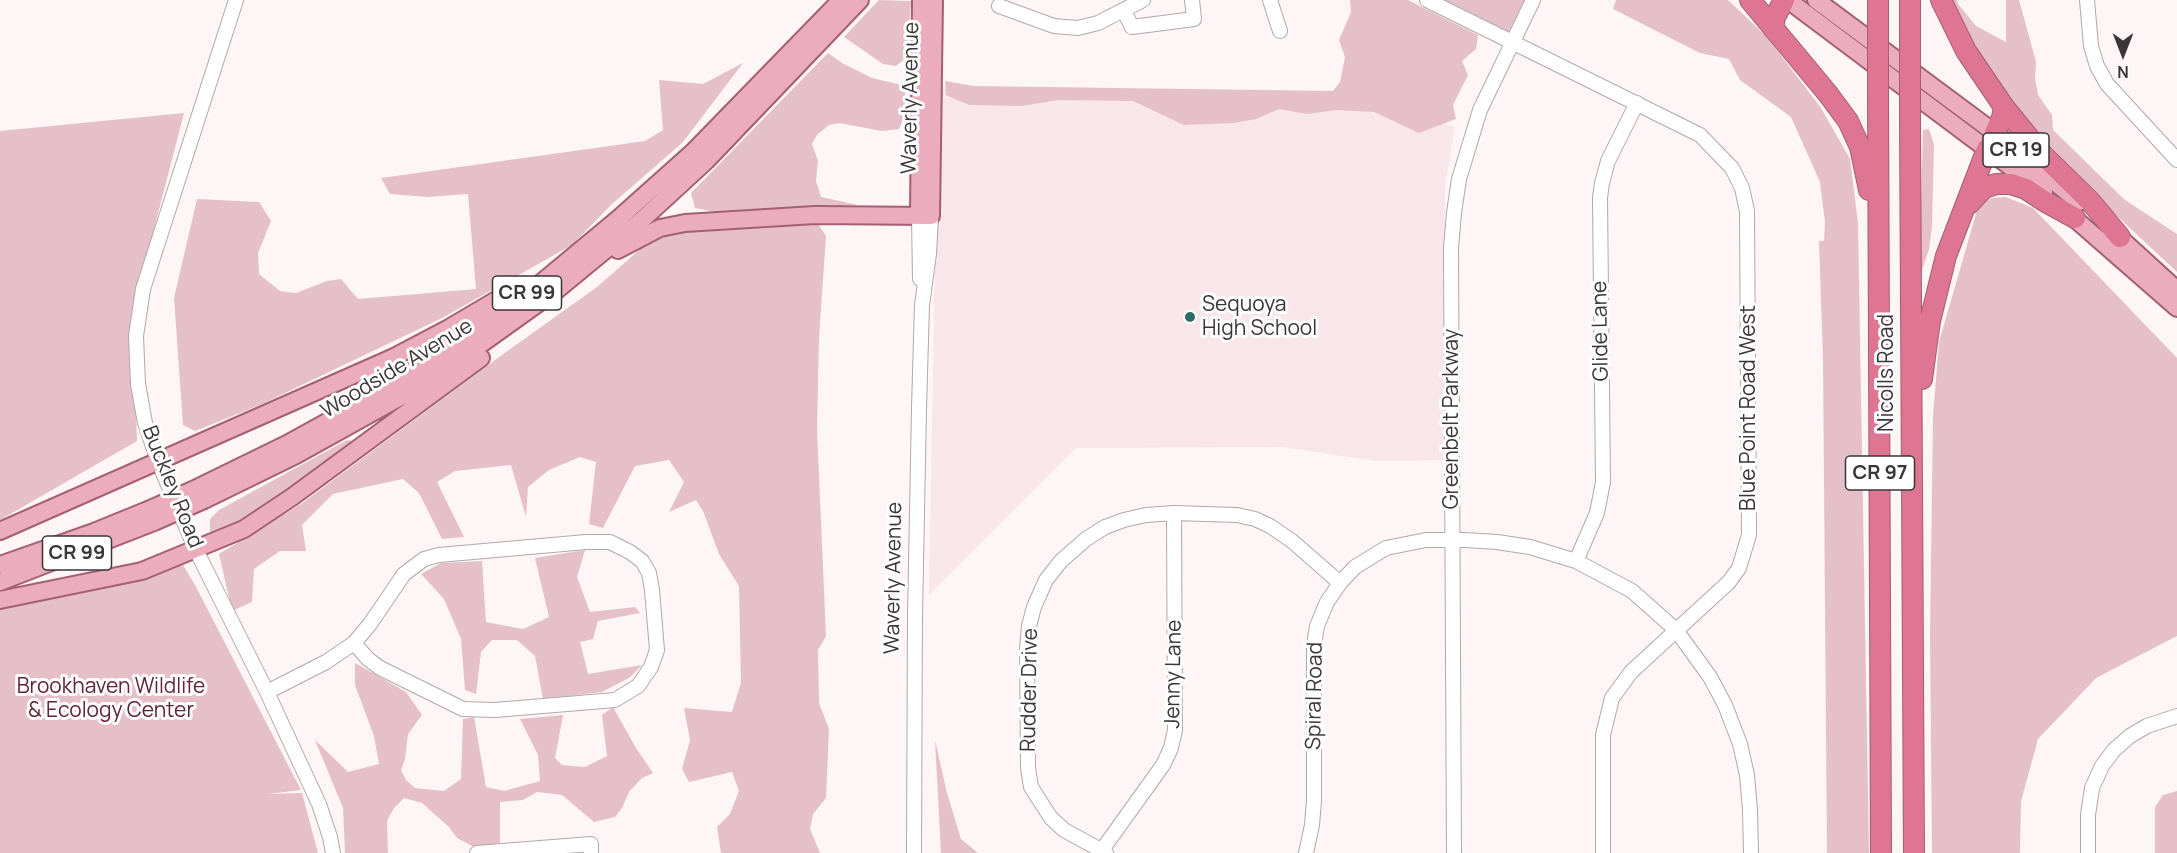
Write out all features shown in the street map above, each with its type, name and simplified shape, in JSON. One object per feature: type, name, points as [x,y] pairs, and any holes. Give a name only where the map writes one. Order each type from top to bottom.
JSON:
[{"type":"highway","points":[[1750,0],[1839,108],[1855,134],[1864,161],[1869,189],[1879,302]]},
{"type":"highway","points":[[1773,28],[1775,17],[1786,0]]},
{"type":"highway","name":"Nicolls Road","points":[[1910,0],[1914,853]]},
{"type":"highway","points":[[1941,0],[1966,51],[2004,107],[2043,155],[2090,201],[2120,237]]},
{"type":"highway","name":"Nicolls Road","points":[[1878,9],[1881,853]]},
{"type":"highway","points":[[1912,489],[1919,447],[1920,389],[1930,321],[1946,256],[2002,118],[2004,107]]},
{"type":"highway","points":[[1963,211],[1984,188],[2003,183],[2026,189],[2075,218]]},
{"type":"main road","name":"Woodside Avenue","points":[[0,582],[202,493],[296,455],[413,390],[456,362],[578,273],[697,170],[827,23],[841,0]]},
{"type":"main road","name":"Woodside Avenue","points":[[827,23],[860,0]]},
{"type":"main road","name":"Waverly Avenue","points":[[921,0],[925,216]]},
{"type":"main road","name":"Waverly Avenue","points":[[925,216],[934,0]]},
{"type":"main road","name":"CR 19","points":[[1786,0],[1991,141],[2120,237],[2177,290]]},
{"type":"main road","name":"CR 19","points":[[1816,0],[1991,141],[2177,308]]},
{"type":"main road","name":"Woodside Avenue","points":[[202,493],[374,396],[499,313],[579,251],[693,152],[813,39]]},
{"type":"main road","points":[[578,273],[642,236],[675,224],[798,215],[925,216]]},
{"type":"main road","points":[[0,531],[347,379],[420,344],[579,251]]},
{"type":"main road","points":[[0,600],[142,571],[244,529],[292,497],[505,341],[538,304]]},
{"type":"main road","name":"Woodside Avenue","points":[[0,565],[94,532],[151,516]]},
{"type":"street","name":"Buckley Road","points":[[236,0],[149,265],[138,312],[136,336],[138,384],[145,423],[158,462],[196,550],[267,692],[319,804],[333,853]]},
{"type":"street","points":[[999,6],[1054,26],[1069,28],[1086,27],[1124,11],[1143,0]]},
{"type":"street","points":[[1124,11],[1132,27],[1194,19],[1192,0]]},
{"type":"street","points":[[1270,0],[1280,31]]},
{"type":"street","name":"Blue Point Road West","points":[[1426,0],[1700,135],[1732,168],[1742,188],[1747,211],[1749,535],[1739,568],[1728,582],[1631,672],[1612,698],[1603,735],[1603,853]]},
{"type":"street","name":"Greenbelt Parkway","points":[[1455,853],[1451,248],[1454,213],[1459,179],[1471,134],[1511,43],[1533,0]]},
{"type":"street","points":[[2087,0],[2091,46],[2097,66],[2107,84],[2177,160]]},
{"type":"street","name":"Glide Lane","points":[[1576,561],[1597,513],[1603,482],[1600,198],[1608,161],[1637,103]]},
{"type":"street","name":"Waverly Avenue","points":[[914,853],[915,616],[922,305],[918,255],[925,216]]},
{"type":"street","name":"Rudder Drive","points":[[1104,851],[1064,830],[1051,818],[1031,787],[1028,768],[1027,649],[1029,626],[1034,607],[1046,580],[1061,561],[1086,539],[1124,520],[1174,513],[1237,515],[1255,519],[1270,526],[1292,541],[1340,583]]},
{"type":"street","name":"Jenny Lane","points":[[1104,851],[1163,765],[1175,730],[1174,513]]},
{"type":"street","name":"Spiral Road","points":[[1306,853],[1314,801],[1314,645],[1317,626],[1327,602],[1355,567],[1386,548],[1405,543],[1453,540],[1514,544],[1576,561],[1632,591],[1676,630],[1710,677],[1725,705],[1740,744],[1747,776],[1751,853]]},
{"type":"street","points":[[267,692],[326,662],[354,643],[370,624],[404,574],[424,559],[439,555],[586,542],[610,542],[642,561],[649,573],[657,650],[651,667],[638,686],[615,700],[495,710],[463,709],[380,668],[368,659],[354,643]]},
{"type":"street","points":[[2088,853],[2088,815],[2092,788],[2102,766],[2114,750],[2130,736],[2147,726],[2177,716]]},
{"type":"street","points":[[477,853],[591,848]]},
{"type":"shaded area","name":"Sequoya High School","points":[[938,88],[1347,93],[1455,127],[1445,186],[1448,460],[1376,461],[1283,447],[1076,448],[929,595]]},
{"type":"green space","points":[[879,0],[911,1],[907,57],[896,66],[883,64],[844,37]]},
{"type":"green space","points":[[1350,0],[1408,0],[1478,35],[1476,49],[1462,61],[1468,75],[1453,105],[1456,119],[1419,133],[1374,112],[1336,110],[1307,114],[1279,109],[1256,119],[1233,123],[1184,125],[1133,101],[1058,100],[1022,106],[969,105],[946,95],[945,81],[974,86],[1333,91],[1340,82],[1345,57],[1339,40],[1351,12]]},
{"type":"green space","points":[[1439,0],[1525,0],[1507,36]]},
{"type":"green space","points":[[1616,0],[1728,0],[1767,37],[1821,108],[1850,159],[1858,223],[1869,853],[1827,853],[1823,359],[1819,241],[1824,241],[1825,222],[1820,182],[1791,117],[1740,80],[1729,59],[1700,53],[1613,9]]},
{"type":"green space","points":[[1951,0],[1957,0],[1976,26],[2006,42],[2006,0],[2019,0],[2036,62],[2035,78],[2038,95],[2052,115],[2053,130],[2125,200],[2177,234],[2177,272],[2057,160],[1966,38]]},
{"type":"green space","points":[[828,53],[872,78],[906,86],[904,117],[899,129],[882,131],[839,123],[829,125],[817,135],[812,144],[818,161],[816,181],[821,197],[858,205],[721,213],[695,208],[691,193]]},
{"type":"green space","points":[[743,63],[683,142],[610,206],[572,245],[442,318],[260,405],[195,431],[183,425],[174,298],[197,199],[259,202],[271,221],[258,253],[259,274],[280,291],[296,293],[327,281],[341,279],[358,299],[476,289],[468,194],[427,197],[390,194],[381,178],[645,141],[663,130],[659,80],[703,84]]},
{"type":"green space","points":[[184,113],[132,314],[137,441],[0,520],[0,131]]},
{"type":"green space","points":[[1929,129],[1934,145],[1932,226],[1929,249],[1919,279],[1923,130]]},
{"type":"green space","points":[[2006,197],[2033,208],[2177,358],[2177,636],[2096,678],[2038,739],[2021,801],[2020,853],[1932,853],[1930,634],[1933,416],[1939,342],[1978,207],[1991,198]]},
{"type":"green space","points":[[818,224],[826,236],[819,337],[817,430],[826,636],[818,650],[819,703],[829,729],[826,798],[813,814],[810,829],[820,853],[721,853],[717,827],[730,814],[739,791],[732,772],[689,782],[682,769],[690,740],[684,708],[732,712],[741,683],[739,586],[719,554],[703,511],[696,500],[669,512],[684,482],[669,460],[635,466],[603,528],[589,524],[596,462],[580,457],[549,470],[528,487],[526,517],[511,465],[455,471],[437,482],[464,537],[442,539],[419,493],[403,479],[333,494],[302,525],[306,551],[280,551],[254,569],[252,602],[232,611],[219,554],[301,504],[597,287],[646,244],[663,235],[690,230]]},
{"type":"green space","points":[[347,440],[355,441],[258,513],[210,532],[210,519],[219,510]]},
{"type":"green space","points":[[585,550],[577,577],[590,612],[635,607],[640,613],[598,621],[593,639],[580,642],[588,674],[642,665],[629,678],[602,692],[543,699],[535,656],[517,640],[492,640],[481,652],[476,694],[465,690],[461,639],[444,599],[421,574],[441,563],[482,561],[486,622],[523,629],[549,617],[535,558]]},
{"type":"green space","name":"Brookhaven Wildlife & Ecology Center","points":[[183,565],[301,790],[268,794],[302,793],[318,853],[0,853],[0,607],[99,588]]},
{"type":"green space","points":[[355,663],[406,692],[422,715],[408,734],[405,759],[401,770],[406,780],[415,788],[444,791],[461,779],[463,719],[474,717],[486,787],[504,791],[540,781],[538,755],[520,719],[563,715],[555,758],[562,765],[585,767],[607,756],[602,715],[613,707],[653,773],[642,778],[629,792],[615,817],[594,822],[562,795],[537,792],[523,800],[500,802],[500,843],[474,847],[457,838],[449,827],[422,803],[404,798],[394,808],[387,821],[388,853],[345,853],[343,808],[315,740],[348,772],[379,764],[374,736],[355,685]]},
{"type":"green space","points":[[935,740],[947,793],[961,839],[978,853],[941,853]]},
{"type":"green space","points":[[2177,791],[2177,853],[2155,853],[2155,807],[2163,795]]},
{"type":"place","name":"Sequoya High School","points":[[1190,317]]}]
